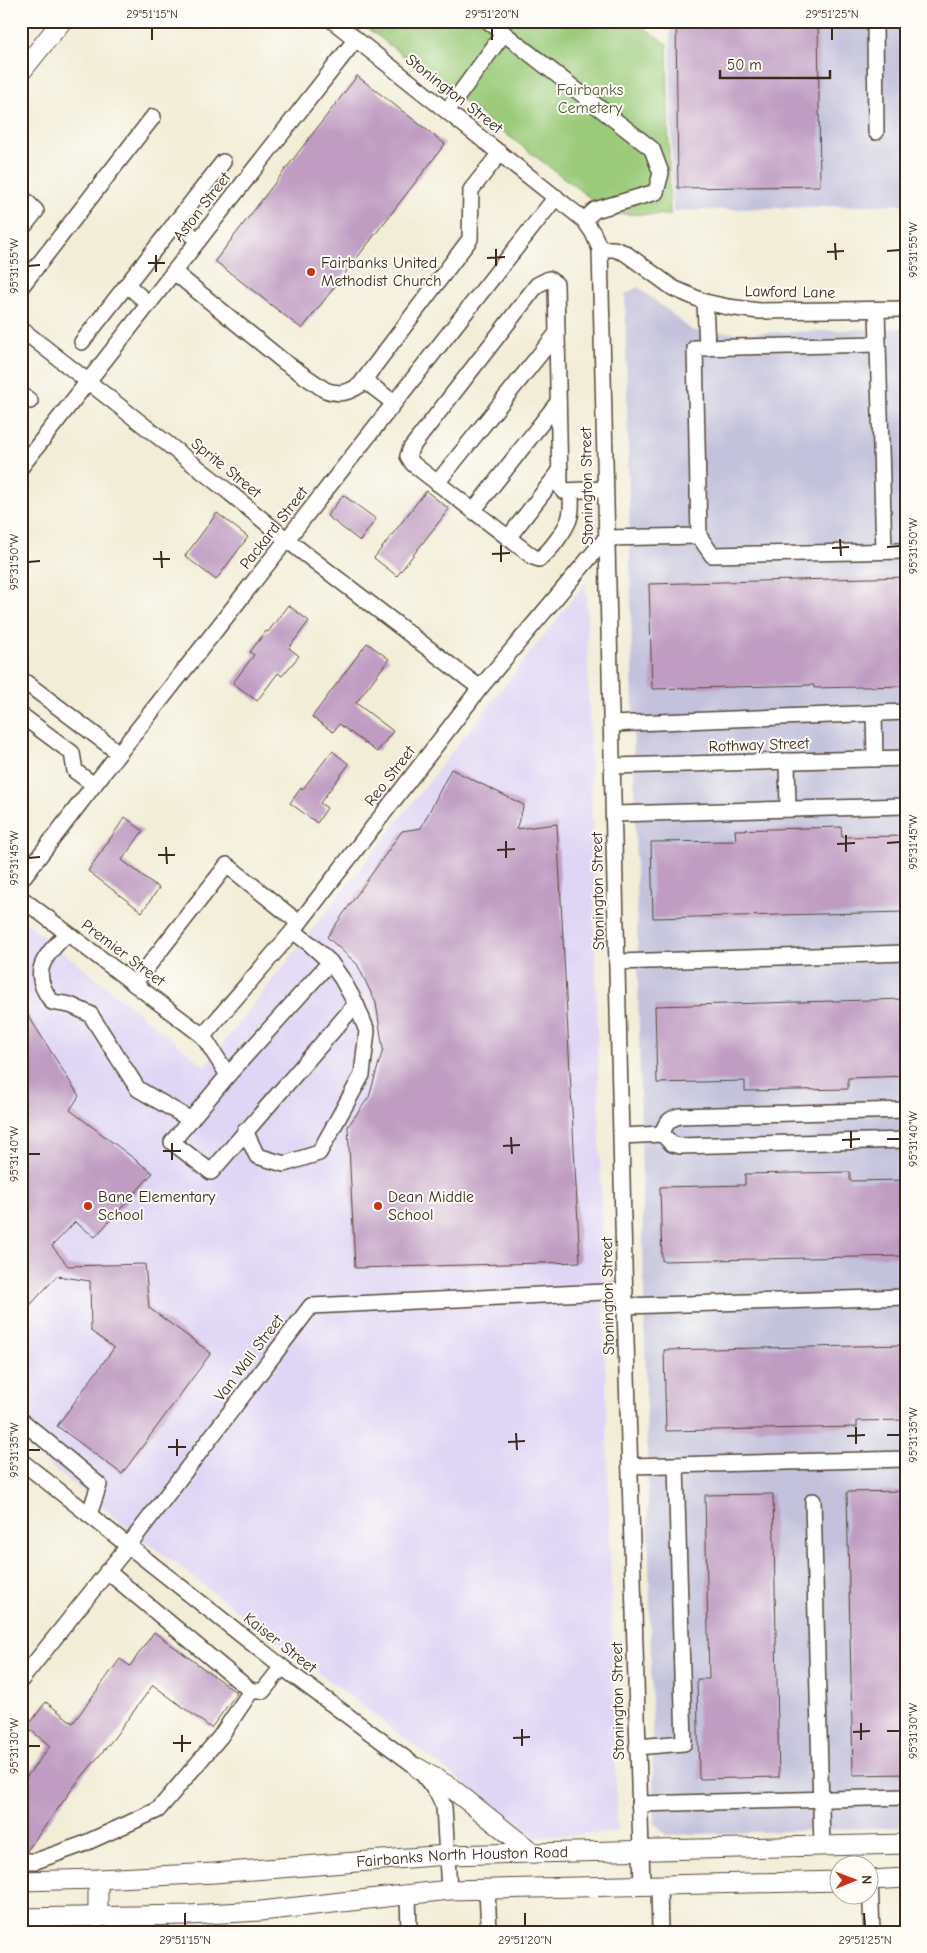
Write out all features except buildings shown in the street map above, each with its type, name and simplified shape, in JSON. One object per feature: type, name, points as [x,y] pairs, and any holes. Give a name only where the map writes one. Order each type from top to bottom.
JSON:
[{"type":"main road","points":[[21,72],[62,21]]},
{"type":"main road","points":[[418,1768],[450,1787],[533,1853]]},
{"type":"main road","name":"Fairbanks North Houston Road","points":[[21,1881],[98,1880],[214,1873],[447,1855],[640,1852],[906,1844]]},
{"type":"main road","points":[[880,1879],[906,1878]]},
{"type":"main road","points":[[98,1880],[98,1925]]},
{"type":"main road","name":"Fairbanks North Houston Road","points":[[21,1918],[98,1925],[261,1911],[449,1890],[830,1881]]},
{"type":"street","name":"Stonington Street","points":[[333,21],[352,31],[447,111],[584,220],[593,233],[600,249],[640,1852],[651,1885],[660,1932]]},
{"type":"street","points":[[488,21],[652,149],[661,173],[656,192],[595,210],[584,220]]},
{"type":"street","points":[[875,21],[876,132]]},
{"type":"street","name":"Aston Street","points":[[21,467],[198,241],[352,31]]},
{"type":"street","points":[[447,111],[504,34]]},
{"type":"street","points":[[21,288],[153,117]]},
{"type":"street","points":[[174,272],[283,361],[325,390],[345,393],[360,385],[470,239],[471,190],[500,152]]},
{"type":"street","points":[[82,342],[223,162]]},
{"type":"street","points":[[21,196],[36,211],[21,230]]},
{"type":"street","name":"Packard Street","points":[[21,880],[556,197]]},
{"type":"street","points":[[176,221],[198,241]]},
{"type":"street","name":"Lawford Lane","points":[[600,249],[614,249],[625,253],[673,288],[705,302],[728,307],[759,311],[906,309]]},
{"type":"street","points":[[571,491],[570,515],[567,524],[545,555],[539,559],[533,557],[412,464],[408,456],[411,448],[537,285],[549,279],[556,284],[560,485],[563,491],[605,489]]},
{"type":"street","points":[[127,285],[149,304]]},
{"type":"street","points":[[705,302],[707,348]]},
{"type":"street","points":[[877,310],[884,552]]},
{"type":"street","name":"Sprite Street","points":[[21,329],[287,540],[480,688]]},
{"type":"street","points":[[437,483],[557,333]]},
{"type":"street","points":[[878,344],[695,348],[699,536],[712,555],[906,551]]},
{"type":"street","points":[[364,380],[394,403]]},
{"type":"street","points":[[473,511],[558,402]]},
{"type":"street","points":[[508,538],[560,472]]},
{"type":"street","points":[[606,538],[699,536]]},
{"type":"street","name":"Reo Street","points":[[203,1036],[296,927],[480,688],[606,538]]},
{"type":"street","points":[[21,679],[120,754]]},
{"type":"street","points":[[611,724],[906,712]]},
{"type":"street","points":[[21,714],[72,754],[75,771],[94,785]]},
{"type":"street","points":[[874,714],[875,759]]},
{"type":"street","name":"Rothway Street","points":[[613,766],[906,758]]},
{"type":"street","points":[[788,762],[788,809]]},
{"type":"street","points":[[614,814],[906,806]]},
{"type":"street","points":[[134,984],[227,866],[296,927],[310,944],[330,962],[356,1004],[367,1032],[362,1076],[319,1153],[284,1164],[257,1156],[245,1131]]},
{"type":"street","name":"Premier Street","points":[[21,898],[203,1036]]},
{"type":"street","points":[[67,933],[43,960],[40,978],[43,991],[52,1002],[70,1005],[90,1014],[138,1089],[191,1120]]},
{"type":"street","points":[[617,962],[906,953]]},
{"type":"street","points":[[330,962],[228,1075],[172,1142],[211,1172],[356,1004]]},
{"type":"street","points":[[203,1036],[228,1075]]},
{"type":"street","points":[[662,1134],[664,1125],[671,1118],[679,1116],[906,1110]]},
{"type":"street","points":[[622,1136],[662,1134],[672,1144],[680,1146],[906,1140]]},
{"type":"street","points":[[625,1299],[906,1297]]},
{"type":"street","name":"Van Wall Street","points":[[23,1675],[128,1546],[311,1306],[625,1299]]},
{"type":"street","points":[[21,1420],[99,1485],[89,1515]]},
{"type":"street","points":[[630,1466],[906,1459]]},
{"type":"street","name":"Kaiser Street","points":[[21,1461],[282,1667],[418,1768],[438,1794],[444,1806],[449,1890]]},
{"type":"street","points":[[637,1747],[684,1744],[676,1465]]},
{"type":"street","points":[[813,1501],[822,1847]]},
{"type":"street","points":[[107,1571],[251,1691],[263,1691],[282,1667]]},
{"type":"street","points":[[21,1861],[36,1860],[80,1845],[158,1810],[220,1737],[251,1691]]},
{"type":"street","points":[[639,1804],[906,1796]]},
{"type":"street","points":[[487,1890],[488,1932]]},
{"type":"street","points":[[408,1895],[409,1932]]},
{"type":"street","points":[[871,1906],[872,1932]]},
{"type":"shaded area","points":[[670,21],[906,21],[906,204],[673,211]]},
{"type":"shaded area","points":[[638,287],[693,331],[752,333],[906,328],[906,1827],[667,1835],[654,1823],[625,294]]},
{"type":"shaded area","name":"Dean Middle School","points":[[586,582],[617,1831],[536,1838],[119,1521],[21,1442],[21,918],[205,1066]]},
{"type":"green space","name":"Fairbanks Cemetery","points":[[358,21],[634,21],[667,44],[670,215],[611,214]]},
{"type":"place","name":"Fairbanks United Methodist Church","points":[[311,272]]},
{"type":"place","name":"Bane Elementary School","points":[[88,1206]]},
{"type":"place","name":"Dean Middle School","points":[[378,1206]]}]
